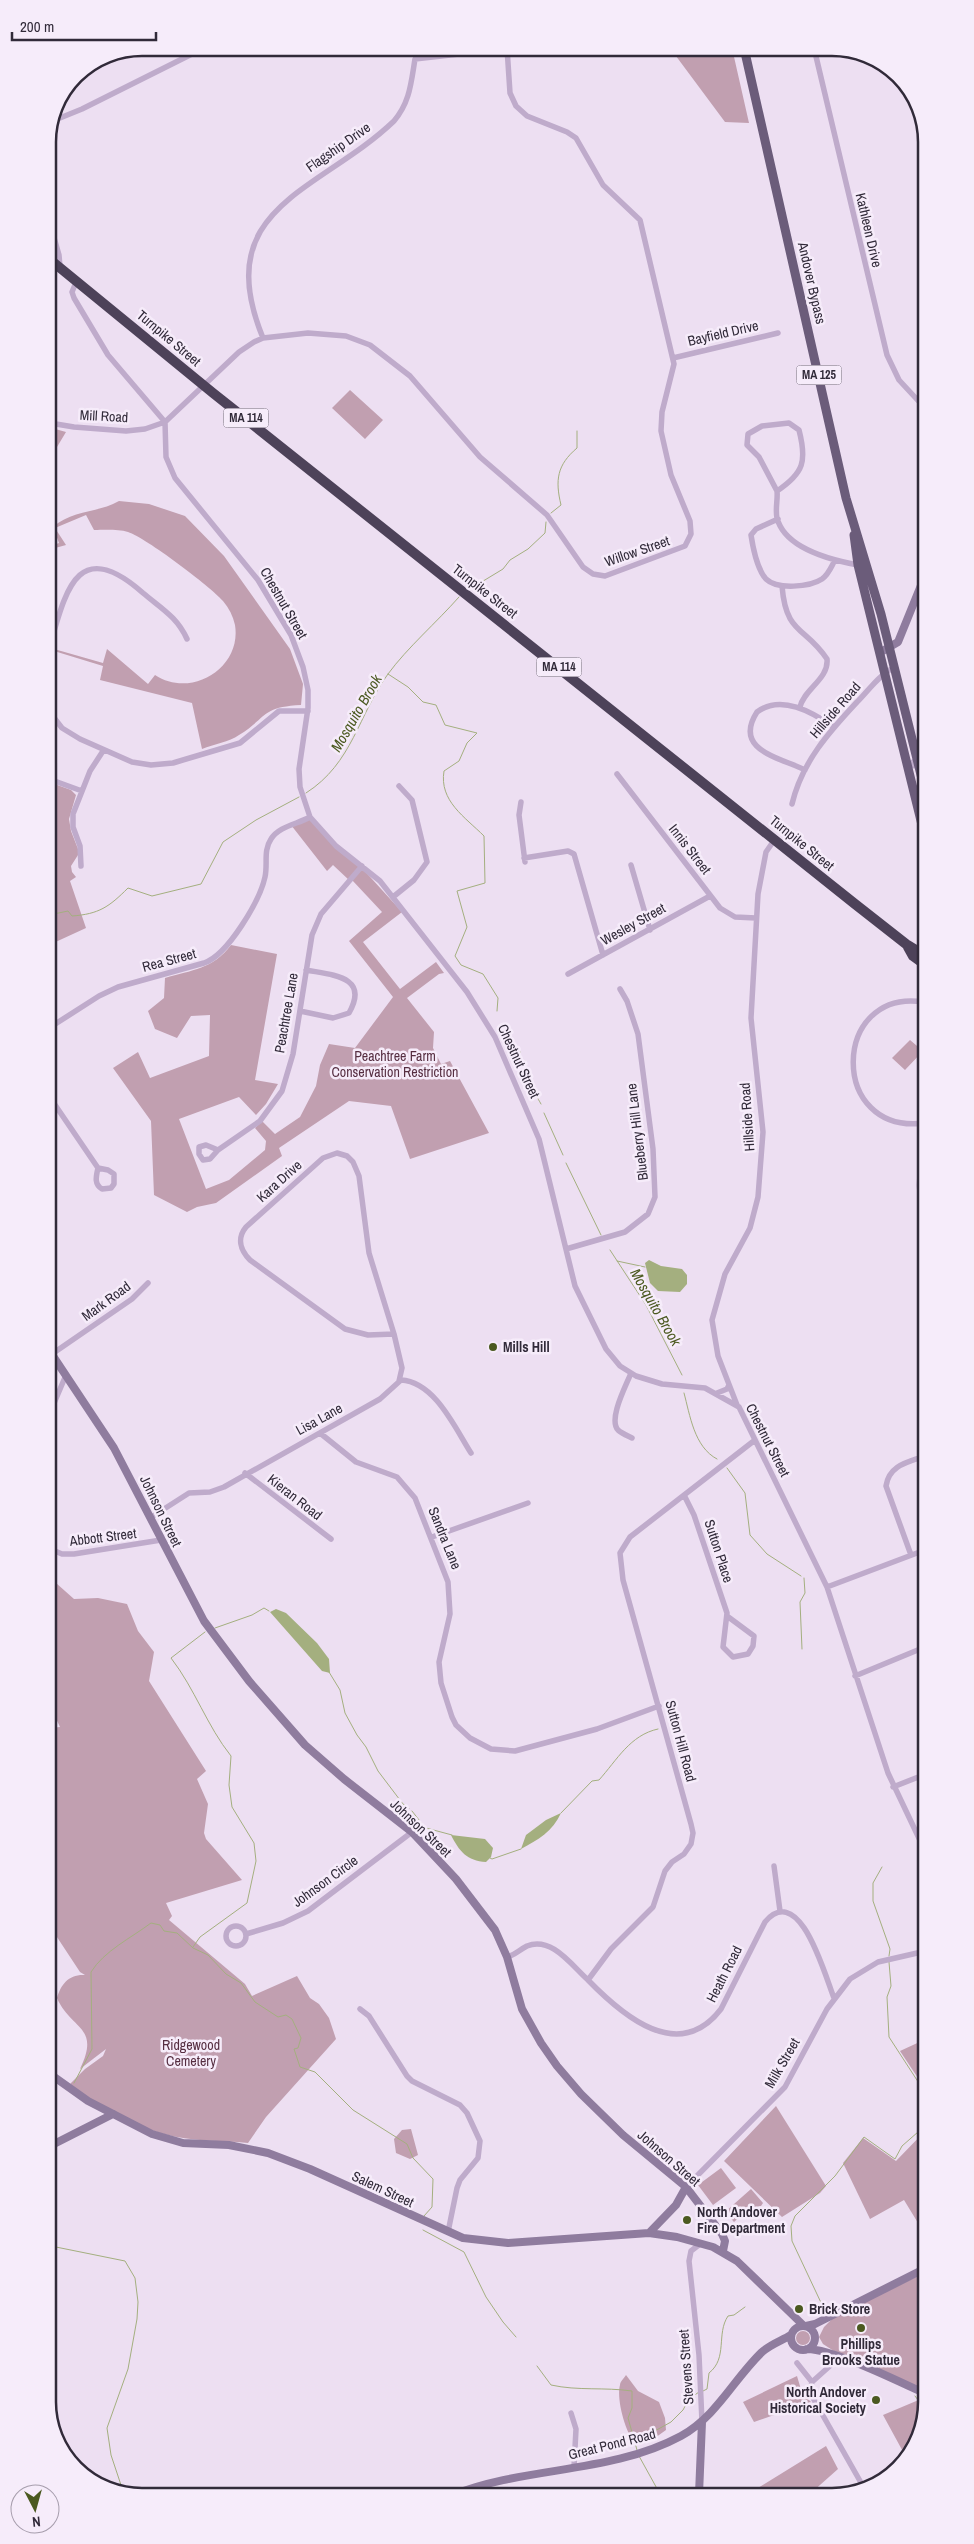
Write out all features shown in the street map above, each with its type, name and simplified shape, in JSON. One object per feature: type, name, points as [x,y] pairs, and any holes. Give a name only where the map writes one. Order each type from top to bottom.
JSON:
[{"type":"highway","name":"Turnpike Street","points":[[56,264],[205,386],[906,944],[918,951]]},
{"type":"highway","name":"Turnpike Street","points":[[906,944],[913,956],[918,960]]},
{"type":"main road","name":"Andover Bypass","points":[[746,56],[853,525],[858,565],[885,650]]},
{"type":"main road","name":"Andover Bypass","points":[[853,525],[862,546],[918,808]]},
{"type":"main road","name":"Andover Bypass","points":[[890,670],[918,753]]},
{"type":"street","points":[[60,118],[82,109],[188,56]]},
{"type":"street","name":"Flagship Drive","points":[[263,338],[251,302],[249,269],[256,240],[273,212],[294,194],[394,121],[409,96],[415,59],[440,56]]},
{"type":"street","name":"Willow Street","points":[[205,386],[239,352],[263,338],[308,333],[338,334],[361,341],[385,354],[410,376],[480,457],[548,515],[583,566],[598,576],[680,549],[689,540],[691,527],[671,475],[662,438],[661,418],[674,372],[674,358],[640,220],[603,185],[576,138],[567,132],[528,116],[516,106],[510,93],[508,56]]},
{"type":"street","name":"Kathleen Drive","points":[[816,56],[887,355],[903,384],[918,400]]},
{"type":"street","points":[[56,245],[60,267]]},
{"type":"street","points":[[76,280],[72,292],[74,298],[108,355],[165,422]]},
{"type":"street","name":"Bayfield Drive","points":[[674,358],[778,333]]},
{"type":"street","name":"Mill Road","points":[[56,423],[67,426],[126,431],[145,429],[165,422],[205,386]]},
{"type":"street","name":"Chestnut Street","points":[[165,422],[166,457],[175,478],[258,580],[291,635],[307,681],[308,711],[299,769],[300,787],[310,816],[336,846],[380,881],[472,999],[495,1037],[537,1133],[562,1224],[575,1286],[597,1334],[614,1360],[631,1373],[650,1381],[700,1386],[737,1405],[827,1587],[893,1787],[918,1837]]},
{"type":"street","points":[[777,490],[796,479],[805,451],[799,430],[789,424],[762,426],[748,434],[747,445],[759,457],[777,490],[778,519],[788,534],[806,550],[835,560],[858,565]]},
{"type":"street","points":[[778,519],[756,529],[751,535],[763,576],[773,584],[782,586],[817,582],[830,570],[835,560]]},
{"type":"street","points":[[56,624],[65,594],[79,576],[97,568],[116,572],[128,580],[180,623],[187,640]]},
{"type":"street","points":[[782,586],[784,606],[789,618],[794,626],[827,659],[824,674],[803,698],[800,707]]},
{"type":"street","points":[[885,650],[900,637],[918,593]]},
{"type":"street","name":"Hillside Road","points":[[792,804],[796,786],[834,726],[890,670]]},
{"type":"street","points":[[805,770],[781,762],[766,754],[753,740],[750,729],[753,718],[762,708],[776,706],[800,707],[813,712],[834,726]]},
{"type":"street","points":[[56,720],[62,728],[103,751],[132,762],[151,765],[166,764],[240,743],[279,711],[308,711]]},
{"type":"street","points":[[81,866],[80,846],[72,827],[72,820],[90,771],[103,751]]},
{"type":"street","points":[[908,766],[918,763]]},
{"type":"street","name":"Innis Street","points":[[617,774],[710,896],[730,915],[756,918]]},
{"type":"street","points":[[56,782],[82,791]]},
{"type":"street","points":[[393,897],[414,880],[427,862],[412,800],[400,786]]},
{"type":"street","points":[[521,802],[519,815],[525,860],[568,851],[574,854],[603,954]]},
{"type":"street","name":"Rea Street","points":[[56,1024],[99,996],[118,987],[196,966],[217,956],[256,902],[265,878],[266,855],[271,839],[279,831],[310,816]]},
{"type":"street","name":"Hillside Road","points":[[737,1405],[715,1347],[712,1320],[725,1274],[753,1221],[761,1178],[762,1115],[751,1030],[756,918],[763,864],[766,852],[775,839]]},
{"type":"street","points":[[631,865],[650,930]]},
{"type":"street","name":"Peachtree Lane","points":[[218,1150],[260,1121],[282,1091],[293,1054],[312,935],[321,914],[362,866]]},
{"type":"street","name":"Wesley Street","points":[[568,974],[710,896]]},
{"type":"street","points":[[300,1011],[333,1018],[349,1013],[354,1003],[355,993],[352,984],[345,978],[306,970]]},
{"type":"street","name":"Blueberry Hill Lane","points":[[566,1249],[625,1232],[648,1214],[655,1197],[653,1149],[638,1034],[627,1001],[620,989]]},
{"type":"street","points":[[918,1002],[900,1002],[878,1010],[861,1030],[852,1064],[857,1088],[870,1107],[892,1121],[918,1124]]},
{"type":"street","points":[[56,1106],[98,1168]]},
{"type":"street","name":"Kara Drive","points":[[394,1334],[368,1335],[345,1329],[250,1260],[243,1251],[240,1240],[246,1227],[323,1158],[333,1153],[347,1156],[358,1171],[369,1254],[394,1334],[402,1368],[398,1381]]},
{"type":"street","name":"Mark Road","points":[[56,1349],[132,1299],[148,1283]]},
{"type":"street","name":"Johnson Street","points":[[56,1360],[114,1448],[204,1621],[287,1727],[344,1779],[412,1832],[482,1910],[495,1930],[507,1958],[522,2009],[541,2043],[557,2066],[581,2094],[623,2135],[686,2187],[722,2234],[725,2242],[723,2251]]},
{"type":"street","points":[[631,1373],[616,1409],[614,1422],[618,1430],[632,1438]]},
{"type":"street","points":[[56,1399],[66,1376]]},
{"type":"street","points":[[398,1381],[413,1382],[424,1388],[448,1418],[471,1453]]},
{"type":"street","name":"Lisa Lane","points":[[150,1518],[184,1496],[215,1490],[320,1433],[380,1399],[398,1381]]},
{"type":"street","points":[[716,1393],[727,1389],[729,1385]]},
{"type":"street","name":"Sandra Lane","points":[[320,1433],[356,1462],[388,1472],[402,1480],[415,1498],[446,1572],[450,1596],[450,1614],[439,1662],[441,1683],[452,1717],[461,1731],[491,1749],[515,1751],[597,1729],[659,1706]]},
{"type":"street","name":"Sutton Hill Road","points":[[588,1980],[612,1948],[653,1908],[664,1871],[688,1850],[692,1839],[691,1824],[623,1580],[620,1553],[630,1537],[754,1440]]},
{"type":"street","points":[[911,1555],[886,1486],[892,1470],[918,1459]]},
{"type":"street","name":"Kieran Road","points":[[246,1473],[331,1540]]},
{"type":"street","name":"Sutton Place","points":[[684,1495],[696,1521],[727,1616],[722,1642],[724,1649],[733,1657],[748,1654],[754,1646],[754,1636],[727,1616]]},
{"type":"street","points":[[432,1537],[528,1503]]},
{"type":"street","name":"Abbott Street","points":[[56,1552],[62,1554],[80,1554],[161,1540]]},
{"type":"street","points":[[827,1587],[918,1552]]},
{"type":"street","points":[[855,1676],[918,1651]]},
{"type":"street","points":[[893,1787],[918,1777]]},
{"type":"street","name":"Johnson Circle","points":[[246,1934],[283,1923],[308,1911],[412,1832]]},
{"type":"street","points":[[774,1866],[780,1912],[795,1916],[806,1930],[834,1998]]},
{"type":"street","name":"Heath Road","points":[[588,1980],[616,2006],[652,2030],[671,2034],[699,2028],[714,2019],[721,2009],[765,1922],[774,1913],[780,1912]]},
{"type":"street","points":[[507,1958],[528,1946],[537,1944],[548,1945],[588,1980]]},
{"type":"street","name":"Milk Street","points":[[649,2233],[676,2205],[686,2187],[785,2088],[834,1998],[856,1974],[889,1958],[918,1953]]},
{"type":"street","points":[[360,2009],[369,2016],[412,2082],[460,2105],[467,2113],[480,2141],[478,2158],[460,2180],[457,2188],[448,2232]]},
{"type":"street","name":"Salem Street","points":[[56,2078],[88,2101],[152,2134],[171,2140],[229,2145],[273,2155],[310,2169],[448,2232],[472,2241],[508,2243],[649,2233],[677,2237],[723,2251]]},
{"type":"street","points":[[56,2143],[113,2114]]},
{"type":"street","name":"Stevens Street","points":[[699,2488],[701,2396],[689,2261],[691,2251],[700,2244]]},
{"type":"street","points":[[723,2251],[815,2335],[823,2346],[836,2356]]},
{"type":"street","points":[[792,2333],[804,2325],[832,2315],[918,2272]]},
{"type":"street","points":[[786,2308],[795,2346]]},
{"type":"street","points":[[807,2349],[814,2343],[815,2335],[832,2315]]},
{"type":"street","name":"Great Pond Road","points":[[475,2488],[494,2482],[638,2454],[668,2442],[702,2422],[758,2356],[792,2333]]},
{"type":"street","points":[[770,2347],[787,2343],[817,2350],[836,2356],[918,2391]]},
{"type":"street","points":[[836,2356],[832,2364],[812,2382],[810,2390],[861,2482]]},
{"type":"street","points":[[797,2363],[812,2382]]},
{"type":"street","points":[[571,2413],[576,2429],[574,2467]]},
{"type":"green space","points":[[676,56],[734,56],[749,123],[725,122]]},
{"type":"green space","points":[[350,390],[383,420],[365,439],[332,408]]},
{"type":"green space","points":[[56,429],[66,432],[56,449]]},
{"type":"green space","points":[[119,501],[149,504],[185,516],[224,556],[290,649],[303,684],[301,705],[288,706],[271,711],[235,737],[202,749],[192,703],[100,680],[103,666],[56,652],[56,650],[103,663],[107,649],[148,684],[155,675],[169,682],[184,683],[198,681],[211,675],[222,666],[231,654],[235,640],[235,625],[225,604],[192,574],[163,553],[128,532],[120,530],[94,530],[86,515],[56,528],[56,524],[68,517]]},
{"type":"green space","points":[[56,530],[66,545],[56,548],[56,544],[59,543]]},
{"type":"green space","points":[[56,785],[71,790],[76,795],[69,819],[78,855],[71,866],[72,872],[76,877],[70,881],[86,928],[56,942]]},
{"type":"green space","points":[[310,817],[320,830],[362,866],[350,881],[333,865],[327,871],[291,825]]},
{"type":"green space","name":"Peachtree Farm Conservation Restriction","points":[[362,868],[402,912],[363,942],[400,989],[436,962],[444,973],[439,974],[407,998],[434,1032],[433,1048],[441,1064],[450,1061],[489,1133],[410,1159],[391,1106],[349,1101],[279,1148],[282,1156],[216,1203],[197,1207],[187,1212],[154,1195],[151,1121],[113,1068],[138,1052],[150,1078],[209,1056],[210,1015],[191,1016],[177,1038],[155,1029],[148,1011],[164,998],[165,978],[209,964],[231,945],[277,954],[255,1080],[278,1084],[266,1104],[256,1115],[239,1097],[179,1119],[206,1189],[229,1180],[265,1150],[266,1141],[255,1128],[262,1121],[275,1134],[300,1117],[316,1086],[320,1065],[329,1044],[355,1048],[393,997],[349,941],[382,912],[352,880]]},
{"type":"green space","points":[[910,1040],[918,1047],[918,1056],[905,1070],[892,1058]]},
{"type":"green space","name":"Ridgewood Cemetery","points":[[56,1583],[74,1599],[98,1598],[127,1604],[138,1631],[154,1652],[149,1681],[206,1771],[197,1779],[208,1804],[204,1833],[206,1839],[242,1880],[166,1903],[172,1916],[169,1920],[245,1984],[252,1996],[297,1976],[310,1998],[319,2004],[329,2018],[336,2039],[266,2117],[248,2143],[174,2137],[127,2120],[68,2086],[85,2069],[103,2056],[106,2049],[80,2069],[86,2055],[86,2036],[82,2029],[69,2017],[57,1998],[66,1981],[74,1976],[85,1975],[80,1972],[56,1936],[56,1727],[60,1727],[56,1719]]},
{"type":"green space","points":[[918,2043],[918,2078],[900,2051]]},
{"type":"green space","points":[[776,2106],[826,2186],[820,2193],[782,2217],[724,2161]]},
{"type":"green space","points":[[411,2129],[418,2155],[410,2159],[396,2153],[394,2139],[402,2130]]},
{"type":"green space","points":[[863,2138],[896,2161],[918,2138],[918,2223],[904,2200],[870,2219],[843,2163]]},
{"type":"green space","points":[[721,2168],[736,2188],[713,2205],[698,2185]]},
{"type":"green space","points":[[751,2189],[763,2203],[761,2206],[749,2208],[734,2222],[725,2212]]},
{"type":"green space","points":[[918,2276],[918,2388],[837,2353],[823,2344],[819,2337],[824,2327],[834,2317]]},
{"type":"green space","points":[[800,2331],[806,2331],[810,2338],[806,2345],[800,2345],[796,2341],[796,2335]]},
{"type":"green space","points":[[626,2375],[638,2391],[659,2402],[665,2418],[666,2430],[652,2440],[637,2445],[629,2434],[619,2399],[620,2384]]},
{"type":"green space","points":[[797,2376],[802,2393],[811,2402],[754,2422],[743,2402]]},
{"type":"green space","points":[[918,2400],[913,2429],[902,2450],[883,2415]]},
{"type":"green space","points":[[826,2446],[838,2469],[817,2488],[758,2488]]},
{"type":"shaded area","points":[[649,1260],[661,1266],[682,1269],[687,1275],[687,1284],[680,1292],[658,1291],[650,1283],[645,1263]]},
{"type":"shaded area","points":[[276,1609],[286,1613],[317,1643],[329,1659],[330,1673],[322,1671],[270,1612]]},
{"type":"shaded area","points":[[561,1813],[554,1825],[544,1834],[521,1849],[526,1835],[546,1820]]},
{"type":"shaded area","points":[[451,1835],[485,1839],[493,1848],[491,1857],[486,1862],[474,1860],[464,1854]]},
{"type":"waterway","points":[[551,513],[561,505],[558,488],[559,474],[565,461],[577,448],[577,431]]},
{"type":"waterway","points":[[470,589],[503,569],[510,560],[528,549],[545,533],[546,522]]},
{"type":"waterway","name":"Mosquito Brook","points":[[306,793],[322,781],[345,753],[388,674],[459,597]]},
{"type":"waterway","name":"Mosquito Brook","points":[[388,674],[408,687],[423,702],[436,705],[445,725],[477,733],[467,743],[459,761],[444,771],[445,791],[449,800],[484,836],[485,883],[457,891],[467,927],[455,956],[461,965],[483,974],[498,998],[497,1011]]},
{"type":"waterway","name":"Mosquito Brook","points":[[56,914],[68,911],[72,916],[97,911],[109,905],[128,888],[152,896],[201,884],[223,842],[256,820],[299,797]]},
{"type":"waterway","name":"Mosquito Brook","points":[[504,1026],[520,1052]]},
{"type":"waterway","name":"Mosquito Brook","points":[[525,1061],[526,1078],[541,1104]]},
{"type":"waterway","name":"Mosquito Brook","points":[[544,1113],[563,1155]]},
{"type":"waterway","name":"Mosquito Brook","points":[[566,1163],[601,1235]]},
{"type":"waterway","name":"Mosquito Brook","points":[[610,1250],[646,1305],[682,1375]]},
{"type":"waterway","points":[[617,1261],[645,1267]]},
{"type":"waterway","name":"Mosquito Brook","points":[[684,1393],[698,1439],[709,1454],[717,1459]]},
{"type":"waterway","name":"Mosquito Brook","points":[[727,1468],[745,1493],[750,1535],[767,1554],[801,1576]]},
{"type":"waterway","name":"Mosquito Brook","points":[[802,1649],[800,1602],[805,1593],[804,1578]]},
{"type":"waterway","points":[[215,1628],[252,1615],[264,1608],[269,1611]]},
{"type":"waterway","points":[[193,1947],[200,1937],[247,1903],[256,1861],[254,1843],[232,1807],[229,1785],[231,1756],[171,1658],[205,1632]]},
{"type":"waterway","points":[[329,1672],[340,1690],[345,1713],[378,1771],[403,1804],[409,1808]]},
{"type":"waterway","points":[[561,1813],[592,1781],[599,1780],[632,1742],[648,1732],[658,1729]]},
{"type":"waterway","points":[[412,1811],[423,1825]]},
{"type":"waterway","points":[[426,1828],[452,1835]]},
{"type":"waterway","points":[[490,1858],[492,1859],[521,1849]]},
{"type":"waterway","points":[[882,1867],[873,1883],[873,1901],[890,1949],[889,1956]]},
{"type":"waterway","points":[[74,2083],[92,2049],[91,1972],[96,1964],[110,1951],[151,1923],[160,1925],[164,1931],[177,1933],[193,1948],[208,1955],[226,1974],[241,1983],[255,2002],[278,2017],[286,2015],[292,2019],[301,2038],[298,2048],[294,2049],[300,2067],[315,2072],[353,2110],[407,2144],[413,2158],[433,2179],[432,2207],[424,2216]]},
{"type":"waterway","points":[[889,1962],[891,1986],[887,1997],[889,2037],[918,2082]]},
{"type":"waterway","points":[[824,2309],[792,2241],[791,2226],[795,2216],[835,2176],[864,2137],[895,2159],[902,2146],[918,2132]]},
{"type":"waterway","points":[[423,2230],[464,2252],[486,2297],[516,2337]]},
{"type":"waterway","points":[[56,2247],[125,2261],[135,2278],[138,2302],[137,2319],[128,2369],[107,2428],[111,2455],[121,2484]]},
{"type":"waterway","points":[[703,2391],[707,2389],[709,2373],[715,2367],[718,2360],[723,2330],[728,2316],[734,2315],[745,2307]]},
{"type":"waterway","points":[[537,2366],[551,2385],[571,2388],[632,2391],[632,2408],[628,2418],[637,2450]]},
{"type":"waterway","points":[[633,2440],[647,2439],[653,2432],[671,2422],[683,2410],[689,2399],[699,2392]]},
{"type":"waterway","points":[[915,2396],[918,2400]]},
{"type":"waterway","points":[[639,2456],[657,2488]]},
{"type":"place","name":"Mills Hill","points":[[493,1347]]},
{"type":"place","name":"North Andover Fire Department","points":[[687,2220]]},
{"type":"place","name":"Brick Store","points":[[799,2309]]},
{"type":"place","name":"Phillips Brooks Statue","points":[[861,2328]]},
{"type":"place","name":"North Andover Historical Society","points":[[876,2400]]}]
